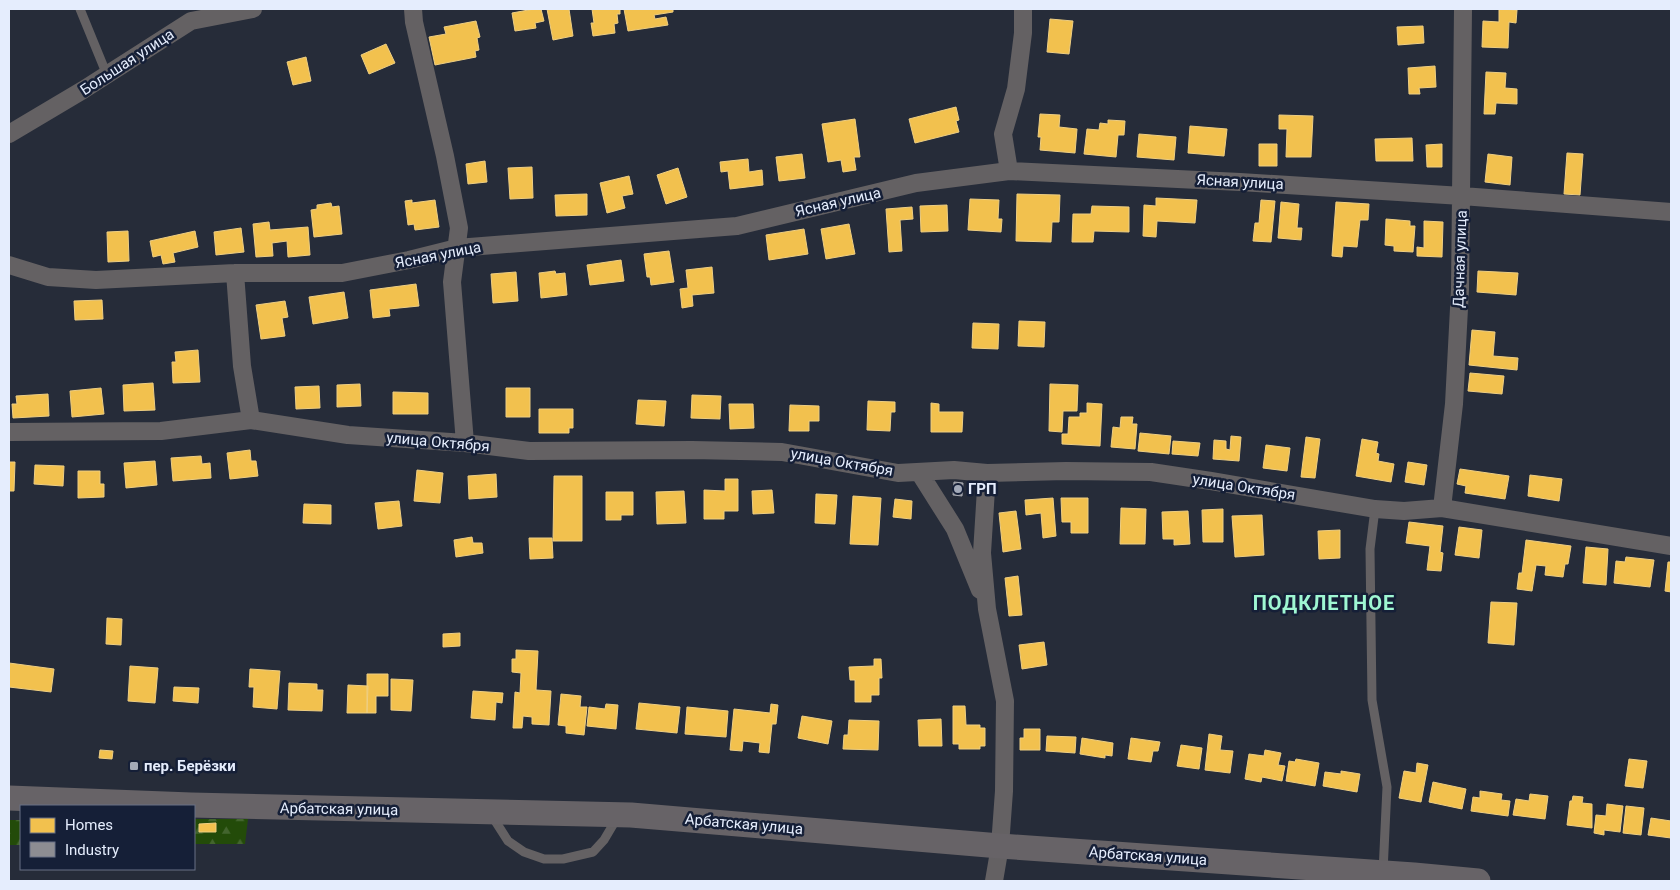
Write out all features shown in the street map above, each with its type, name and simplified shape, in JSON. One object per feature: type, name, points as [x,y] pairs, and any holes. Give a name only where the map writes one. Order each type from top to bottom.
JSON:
[{"type":"main road","name":"Арбатская улица","points":[[9,798],[191,805]]},
{"type":"main road","name":"Арбатская улица","points":[[195,805],[618,815],[1000,846],[1382,872],[1478,881]]},
{"type":"street","name":"Большая улица","points":[[9,134],[107,75],[191,21],[253,9]]},
{"type":"street","points":[[413,9],[414,22],[445,156],[458,228],[452,282],[465,444]]},
{"type":"street","points":[[1009,171],[1002,134],[1016,89],[1023,33],[1023,9]]},
{"type":"street","name":"Дачная улица","points":[[1442,508],[1454,404],[1460,289],[1463,9]]},
{"type":"street","name":"Ясная улица","points":[[9,265],[48,276],[96,280],[235,274],[342,273],[409,260],[457,248],[737,226],[916,183],[1009,171],[1240,182],[1671,212]]},
{"type":"street","points":[[235,274],[242,366],[250,420]]},
{"type":"street","name":"улица Октября","points":[[9,432],[161,431],[250,420],[348,435],[465,444],[529,452],[692,450],[782,452],[898,473],[954,470],[987,473],[1066,471],[1151,472],[1375,509],[1404,511],[1442,508],[1671,546]]},
{"type":"street","points":[[920,472],[955,529],[987,609]]},
{"type":"street","points":[[987,473],[982,553],[987,609],[1005,701],[1004,791],[1000,846],[994,881]]},
{"type":"lane","points":[[80,9],[107,75]]},
{"type":"lane","points":[[1375,509],[1370,549],[1372,700],[1387,787],[1382,872]]},
{"type":"lane","points":[[489,812],[508,841],[524,852],[544,859],[563,859],[593,852],[604,840],[618,815]]},
{"type":"green space","points":[[195,819],[248,819],[245,844],[195,844]]},
{"type":"green space","points":[[9,820],[20,820],[20,845],[9,845]]},
{"type":"building: Homes","points":[[541,9],[544,21],[535,23],[536,28],[515,31],[512,13]]},
{"type":"building: Homes","points":[[547,9],[569,9],[573,36],[553,40]]},
{"type":"building: Homes","points":[[592,9],[620,9],[620,14],[617,14],[618,23],[614,24],[615,33],[593,36],[591,23],[594,23]]},
{"type":"building: Homes","points":[[624,9],[673,9],[673,12],[654,15],[655,19],[666,17],[668,25],[628,31]]},
{"type":"building: Homes","points":[[1499,9],[1517,10],[1516,23],[1509,22],[1508,48],[1482,47],[1483,21],[1499,22]]},
{"type":"building: Homes","points":[[1050,19],[1073,21],[1069,54],[1047,52]]},
{"type":"building: Homes","points":[[476,21],[480,37],[477,38],[479,50],[475,51],[476,57],[435,65],[429,37],[446,34],[444,27]]},
{"type":"building: Homes","points":[[1423,26],[1424,43],[1398,45],[1397,27]]},
{"type":"building: Homes","points":[[386,44],[395,63],[369,74],[361,55]]},
{"type":"building: Homes","points":[[306,57],[311,81],[293,85],[287,62]]},
{"type":"building: Homes","points":[[1435,66],[1436,87],[1419,88],[1420,94],[1409,94],[1408,68]]},
{"type":"building: Homes","points":[[1486,72],[1506,73],[1505,88],[1517,89],[1517,104],[1496,103],[1495,114],[1484,114]]},
{"type":"building: Homes","points":[[956,107],[959,120],[956,121],[959,132],[915,143],[909,119]]},
{"type":"building: Homes","points":[[1040,114],[1060,115],[1059,127],[1077,129],[1075,153],[1040,150],[1041,137],[1038,137]]},
{"type":"building: Homes","points":[[1279,115],[1313,116],[1311,157],[1286,157],[1287,129],[1279,129]]},
{"type":"building: Homes","points":[[855,119],[860,157],[854,157],[856,170],[843,172],[841,160],[828,162],[822,124]]},
{"type":"building: Homes","points":[[1108,120],[1125,121],[1124,135],[1118,135],[1116,157],[1084,154],[1087,129],[1099,130],[1100,123],[1108,124]]},
{"type":"building: Homes","points":[[1190,126],[1227,129],[1224,156],[1188,153]]},
{"type":"building: Homes","points":[[1139,134],[1176,137],[1174,160],[1137,157]]},
{"type":"building: Homes","points":[[1412,138],[1413,161],[1376,161],[1375,139]]},
{"type":"building: Homes","points":[[1259,144],[1277,144],[1277,166],[1259,166]]},
{"type":"building: Homes","points":[[1442,144],[1442,167],[1427,167],[1426,145]]},
{"type":"building: Homes","points":[[1567,153],[1583,154],[1580,195],[1564,194]]},
{"type":"building: Homes","points":[[802,154],[805,178],[779,181],[776,157]]},
{"type":"building: Homes","points":[[1488,154],[1512,157],[1510,185],[1485,182]]},
{"type":"building: Homes","points":[[748,159],[749,172],[762,170],[763,185],[730,189],[728,171],[721,172],[720,162]]},
{"type":"building: Homes","points":[[485,161],[487,182],[468,184],[466,164]]},
{"type":"building: Homes","points":[[532,167],[533,198],[510,199],[508,168]]},
{"type":"building: Homes","points":[[678,168],[687,197],[666,204],[657,175]]},
{"type":"building: Homes","points":[[629,176],[633,194],[622,196],[625,208],[607,213],[600,183]]},
{"type":"building: Homes","points":[[587,194],[587,215],[556,216],[555,195]]},
{"type":"building: Homes","points":[[1017,194],[1060,195],[1059,222],[1052,222],[1051,242],[1016,241]]},
{"type":"building: Homes","points":[[1156,198],[1197,200],[1195,223],[1157,221],[1156,237],[1143,236],[1144,205],[1156,206]]},
{"type":"building: Homes","points":[[970,199],[999,200],[998,219],[1002,219],[1001,232],[968,230]]},
{"type":"building: Homes","points":[[412,200],[412,203],[435,200],[439,227],[415,230],[414,224],[408,225],[405,201]]},
{"type":"building: Homes","points":[[1261,200],[1275,201],[1271,242],[1253,241],[1255,223],[1259,223]]},
{"type":"building: Homes","points":[[1281,202],[1299,204],[1297,228],[1302,228],[1301,240],[1278,238]]},
{"type":"building: Homes","points":[[1336,202],[1369,204],[1368,220],[1360,220],[1357,247],[1343,246],[1342,257],[1332,256]]},
{"type":"building: Homes","points":[[331,203],[332,207],[339,206],[342,234],[314,237],[311,210],[317,209],[317,205]]},
{"type":"building: Homes","points":[[947,205],[948,231],[921,232],[920,206]]},
{"type":"building: Homes","points":[[1092,206],[1129,207],[1129,232],[1094,231],[1093,242],[1072,242],[1073,214],[1091,214]]},
{"type":"building: Homes","points":[[912,207],[913,219],[900,220],[902,251],[889,252],[886,209]]},
{"type":"building: Homes","points":[[1386,219],[1410,221],[1410,226],[1415,226],[1413,252],[1394,251],[1394,246],[1385,245]]},
{"type":"building: Homes","points":[[1424,221],[1443,222],[1442,257],[1417,256],[1417,247],[1424,248]]},
{"type":"building: Homes","points":[[269,222],[270,230],[308,227],[310,255],[288,257],[287,241],[272,243],[273,256],[256,257],[253,224]]},
{"type":"building: Homes","points":[[849,224],[855,254],[826,259],[821,229]]},
{"type":"building: Homes","points":[[241,228],[244,252],[216,255],[214,232]]},
{"type":"building: Homes","points":[[804,229],[808,254],[769,260],[766,235]]},
{"type":"building: Homes","points":[[128,231],[129,261],[108,262],[107,232]]},
{"type":"building: Homes","points":[[195,231],[198,247],[173,253],[175,262],[163,264],[161,255],[153,257],[150,241]]},
{"type":"building: Homes","points":[[669,251],[674,282],[651,285],[650,277],[647,277],[644,254]]},
{"type":"building: Homes","points":[[621,260],[624,281],[590,285],[587,265]]},
{"type":"building: Homes","points":[[712,267],[714,293],[692,295],[693,306],[682,308],[680,289],[688,288],[686,270]]},
{"type":"building: Homes","points":[[555,271],[556,274],[565,273],[567,295],[541,298],[539,273]]},
{"type":"building: Homes","points":[[1478,271],[1518,273],[1516,295],[1477,292]]},
{"type":"building: Homes","points":[[516,272],[518,301],[493,303],[491,274]]},
{"type":"building: Homes","points":[[416,284],[419,306],[389,309],[390,316],[373,318],[370,290]]},
{"type":"building: Homes","points":[[344,292],[348,318],[313,324],[309,297]]},
{"type":"building: Homes","points":[[102,300],[103,319],[75,320],[74,301]]},
{"type":"building: Homes","points":[[285,301],[288,317],[282,318],[285,336],[261,339],[256,305]]},
{"type":"building: Homes","points":[[1019,321],[1045,322],[1044,347],[1018,346]]},
{"type":"building: Homes","points":[[973,323],[999,324],[998,349],[972,348]]},
{"type":"building: Homes","points":[[1472,330],[1495,332],[1493,356],[1518,358],[1517,370],[1469,365]]},
{"type":"building: Homes","points":[[198,350],[200,382],[173,383],[172,362],[176,362],[175,352]]},
{"type":"building: Homes","points":[[1470,373],[1504,376],[1502,394],[1468,391]]},
{"type":"building: Homes","points":[[153,383],[155,410],[124,411],[123,385]]},
{"type":"building: Homes","points":[[360,384],[361,406],[337,407],[337,385]]},
{"type":"building: Homes","points":[[1050,384],[1078,385],[1077,411],[1063,411],[1062,432],[1049,431]]},
{"type":"building: Homes","points":[[319,386],[320,408],[296,409],[295,387]]},
{"type":"building: Homes","points":[[101,388],[104,414],[72,417],[70,391]]},
{"type":"building: Homes","points":[[506,388],[530,388],[530,417],[506,417]]},
{"type":"building: Homes","points":[[393,392],[428,393],[428,414],[393,414]]},
{"type":"building: Homes","points":[[48,394],[49,416],[13,418],[12,404],[17,404],[16,396]]},
{"type":"building: Homes","points":[[692,395],[721,396],[720,419],[691,418]]},
{"type":"building: Homes","points":[[638,400],[666,401],[664,426],[636,424]]},
{"type":"building: Homes","points":[[868,401],[895,402],[895,412],[891,412],[890,431],[867,430]]},
{"type":"building: Homes","points":[[931,403],[939,404],[939,412],[963,412],[962,432],[931,432]]},
{"type":"building: Homes","points":[[1087,403],[1102,404],[1100,446],[1062,444],[1062,434],[1068,434],[1069,417],[1080,417],[1080,413],[1087,413]]},
{"type":"building: Homes","points":[[729,404],[753,404],[754,428],[730,429]]},
{"type":"building: Homes","points":[[790,405],[819,406],[819,421],[809,421],[809,431],[789,431]]},
{"type":"building: Homes","points":[[539,409],[573,409],[573,428],[569,428],[569,433],[539,433]]},
{"type":"building: Homes","points":[[1121,417],[1133,417],[1132,424],[1137,424],[1135,449],[1111,447],[1113,427],[1120,428]]},
{"type":"building: Homes","points":[[1140,433],[1171,436],[1169,454],[1138,451]]},
{"type":"building: Homes","points":[[1231,436],[1241,437],[1239,461],[1213,459],[1214,440],[1226,441],[1226,449],[1230,450]]},
{"type":"building: Homes","points":[[1306,437],[1320,439],[1315,478],[1301,477]]},
{"type":"building: Homes","points":[[1362,439],[1378,442],[1376,453],[1379,454],[1378,461],[1394,464],[1391,482],[1356,476]]},
{"type":"building: Homes","points":[[1173,441],[1200,443],[1198,456],[1172,454]]},
{"type":"building: Homes","points":[[1266,445],[1290,448],[1287,471],[1263,468]]},
{"type":"building: Homes","points":[[250,450],[251,461],[256,461],[258,476],[230,479],[227,453]]},
{"type":"building: Homes","points":[[201,456],[202,464],[210,463],[211,478],[173,481],[171,458]]},
{"type":"building: Homes","points":[[155,461],[157,485],[126,488],[124,463]]},
{"type":"building: Homes","points":[[9,462],[15,462],[14,491],[9,491]]},
{"type":"building: Homes","points":[[1408,462],[1427,465],[1424,485],[1405,482]]},
{"type":"building: Homes","points":[[35,465],[64,466],[63,486],[34,484]]},
{"type":"building: Homes","points":[[1460,469],[1509,476],[1505,499],[1465,493],[1466,486],[1457,484]]},
{"type":"building: Homes","points":[[417,470],[443,473],[440,503],[414,501]]},
{"type":"building: Homes","points":[[78,471],[100,471],[100,484],[104,484],[104,497],[78,498]]},
{"type":"building: Homes","points":[[496,474],[497,497],[469,499],[468,476]]},
{"type":"building: Homes","points":[[1530,475],[1562,479],[1559,501],[1528,496]]},
{"type":"building: Homes","points":[[554,476],[582,476],[582,541],[553,541]]},
{"type":"building: Homes","points":[[725,479],[738,479],[738,511],[724,511],[724,519],[704,519],[704,490],[725,491]]},
{"type":"building: Homes","points":[[772,490],[774,513],[753,514],[752,491]]},
{"type":"building: Homes","points":[[684,491],[686,523],[657,524],[656,492]]},
{"type":"building: Homes","points":[[606,492],[633,492],[633,515],[621,515],[621,520],[606,520]]},
{"type":"building: Homes","points":[[816,494],[837,495],[835,524],[815,523]]},
{"type":"building: Homes","points":[[853,496],[881,498],[878,545],[850,544]]},
{"type":"building: Homes","points":[[1053,498],[1056,536],[1043,538],[1041,513],[1026,515],[1025,500]]},
{"type":"building: Homes","points":[[1061,498],[1088,498],[1088,533],[1071,533],[1071,522],[1062,522]]},
{"type":"building: Homes","points":[[895,499],[912,501],[911,519],[893,517]]},
{"type":"building: Homes","points":[[399,501],[402,526],[378,529],[375,503]]},
{"type":"building: Homes","points":[[304,504],[331,505],[331,524],[303,523]]},
{"type":"building: Homes","points":[[1121,508],[1146,509],[1145,544],[1120,544]]},
{"type":"building: Homes","points":[[1223,509],[1223,542],[1203,542],[1202,510]]},
{"type":"building: Homes","points":[[1016,511],[1021,549],[1003,552],[999,513]]},
{"type":"building: Homes","points":[[1188,511],[1190,544],[1174,545],[1174,539],[1163,539],[1162,512]]},
{"type":"building: Homes","points":[[1262,515],[1264,555],[1235,557],[1232,516]]},
{"type":"building: Homes","points":[[1409,522],[1443,526],[1440,552],[1443,553],[1441,571],[1427,570],[1430,546],[1406,543]]},
{"type":"building: Homes","points":[[1459,527],[1482,530],[1479,558],[1455,555]]},
{"type":"building: Homes","points":[[1340,530],[1340,558],[1319,559],[1318,531]]},
{"type":"building: Homes","points":[[472,537],[473,543],[482,543],[483,553],[456,557],[454,540]]},
{"type":"building: Homes","points":[[529,538],[552,538],[553,558],[530,559]]},
{"type":"building: Homes","points":[[1526,540],[1571,546],[1568,564],[1565,564],[1563,577],[1545,575],[1546,566],[1536,565],[1532,591],[1517,589],[1519,573],[1522,573]]},
{"type":"building: Homes","points":[[1586,547],[1608,549],[1606,585],[1583,583]]},
{"type":"building: Homes","points":[[1626,557],[1654,560],[1650,587],[1614,583],[1616,561],[1625,562]]},
{"type":"building: Homes","points":[[1668,562],[1671,562],[1671,592],[1665,591]]},
{"type":"building: Homes","points":[[1018,576],[1022,615],[1009,616],[1005,578]]},
{"type":"building: Homes","points":[[1491,602],[1517,603],[1514,645],[1488,643]]},
{"type":"building: Homes","points":[[107,618],[122,619],[121,645],[106,644]]},
{"type":"building: Homes","points":[[460,633],[460,646],[443,647],[443,634]]},
{"type":"building: Homes","points":[[1044,642],[1047,665],[1022,669],[1019,645]]},
{"type":"building: Homes","points":[[516,650],[538,651],[536,690],[551,691],[549,725],[532,724],[532,717],[523,716],[522,728],[513,728],[515,692],[520,693],[521,673],[512,672],[512,659],[516,659]]},
{"type":"building: Homes","points":[[874,659],[881,659],[882,678],[879,678],[879,695],[871,695],[871,702],[855,702],[855,680],[850,680],[849,667],[874,666]]},
{"type":"building: Homes","points":[[9,663],[54,669],[51,692],[9,687]]},
{"type":"building: Homes","points":[[130,666],[158,668],[155,703],[128,701]]},
{"type":"building: Homes","points":[[250,669],[280,671],[277,709],[253,707],[254,687],[249,687]]},
{"type":"building: Homes","points":[[367,674],[388,674],[388,696],[376,696],[376,713],[367,713]]},
{"type":"building: Homes","points":[[391,679],[413,680],[411,711],[391,710]]},
{"type":"building: Homes","points":[[289,683],[317,684],[317,690],[323,690],[322,711],[288,710]]},
{"type":"building: Homes","points":[[348,685],[368,686],[367,713],[347,713]]},
{"type":"building: Homes","points":[[174,687],[199,688],[198,703],[173,701]]},
{"type":"building: Homes","points":[[473,691],[503,693],[502,703],[496,702],[495,720],[471,718]]},
{"type":"building: Homes","points":[[561,694],[581,696],[580,707],[587,707],[584,735],[566,733],[566,726],[558,725]]},
{"type":"building: Homes","points":[[639,703],[680,707],[677,733],[636,729]]},
{"type":"building: Homes","points":[[606,704],[618,705],[616,729],[587,726],[589,707],[605,709]]},
{"type":"building: Homes","points":[[771,704],[778,705],[776,724],[772,724],[769,753],[759,752],[760,743],[743,741],[742,751],[730,750],[734,709],[770,713]]},
{"type":"building: Homes","points":[[953,706],[965,706],[966,725],[980,725],[980,728],[985,728],[985,746],[980,746],[980,749],[959,749],[959,744],[953,744]]},
{"type":"building: Homes","points":[[687,707],[728,711],[726,737],[685,734]]},
{"type":"building: Homes","points":[[802,716],[832,721],[828,744],[798,738]]},
{"type":"building: Homes","points":[[941,719],[942,746],[919,746],[918,720]]},
{"type":"building: Homes","points":[[849,720],[879,721],[878,750],[843,749],[844,735],[848,735]]},
{"type":"building: Homes","points":[[1024,729],[1040,729],[1040,750],[1020,750],[1020,738],[1024,738]]},
{"type":"building: Homes","points":[[1209,734],[1222,736],[1220,750],[1233,751],[1230,773],[1205,770]]},
{"type":"building: Homes","points":[[1047,736],[1076,737],[1075,753],[1046,751]]},
{"type":"building: Homes","points":[[1082,738],[1113,743],[1112,756],[1105,755],[1105,758],[1080,754]]},
{"type":"building: Homes","points":[[1131,738],[1160,742],[1158,751],[1153,751],[1151,762],[1128,759]]},
{"type":"building: Homes","points":[[1181,745],[1202,748],[1199,769],[1177,766]]},
{"type":"building: Homes","points":[[100,750],[113,751],[112,759],[99,758]]},
{"type":"building: Homes","points":[[1265,750],[1281,753],[1278,765],[1285,766],[1282,781],[1262,777],[1261,782],[1245,779],[1249,754],[1264,756]]},
{"type":"building: Homes","points":[[1296,759],[1319,763],[1315,786],[1286,781],[1289,761],[1295,762]]},
{"type":"building: Homes","points":[[1629,759],[1647,761],[1643,788],[1625,786]]},
{"type":"building: Homes","points":[[1417,763],[1428,765],[1421,802],[1399,798],[1404,771],[1416,773]]},
{"type":"building: Homes","points":[[1341,771],[1360,774],[1357,792],[1323,786],[1325,772],[1341,774]]},
{"type":"building: Homes","points":[[1433,782],[1466,789],[1462,809],[1429,802]]},
{"type":"building: Homes","points":[[1480,791],[1502,794],[1501,800],[1510,801],[1508,816],[1471,811],[1473,797],[1480,798]]},
{"type":"building: Homes","points":[[1530,794],[1548,796],[1545,819],[1513,815],[1516,799],[1529,801]]},
{"type":"building: Homes","points":[[1573,796],[1583,797],[1582,803],[1592,804],[1592,828],[1567,825],[1570,801],[1572,801]]},
{"type":"building: Homes","points":[[1607,804],[1623,806],[1620,832],[1604,830],[1604,835],[1594,833],[1596,815],[1606,816]]},
{"type":"building: Homes","points":[[1626,806],[1644,808],[1641,835],[1623,833]]},
{"type":"building: Homes","points":[[1651,818],[1671,821],[1671,838],[1648,835]]},
{"type":"building: Homes","points":[[216,823],[216,832],[199,832],[199,824]]},
{"type":"building: Industry","name":"ГРП","points":[[954,482],[963,483],[962,496],[953,495]]},
{"type":"place","name":"ГРП","points":[[958,489]]},
{"type":"place","name":"пер. Берёзки","points":[[134,766]]},
{"type":"district","name":"ПОДКЛЕТНОЕ","points":[[1324,603]]}]
